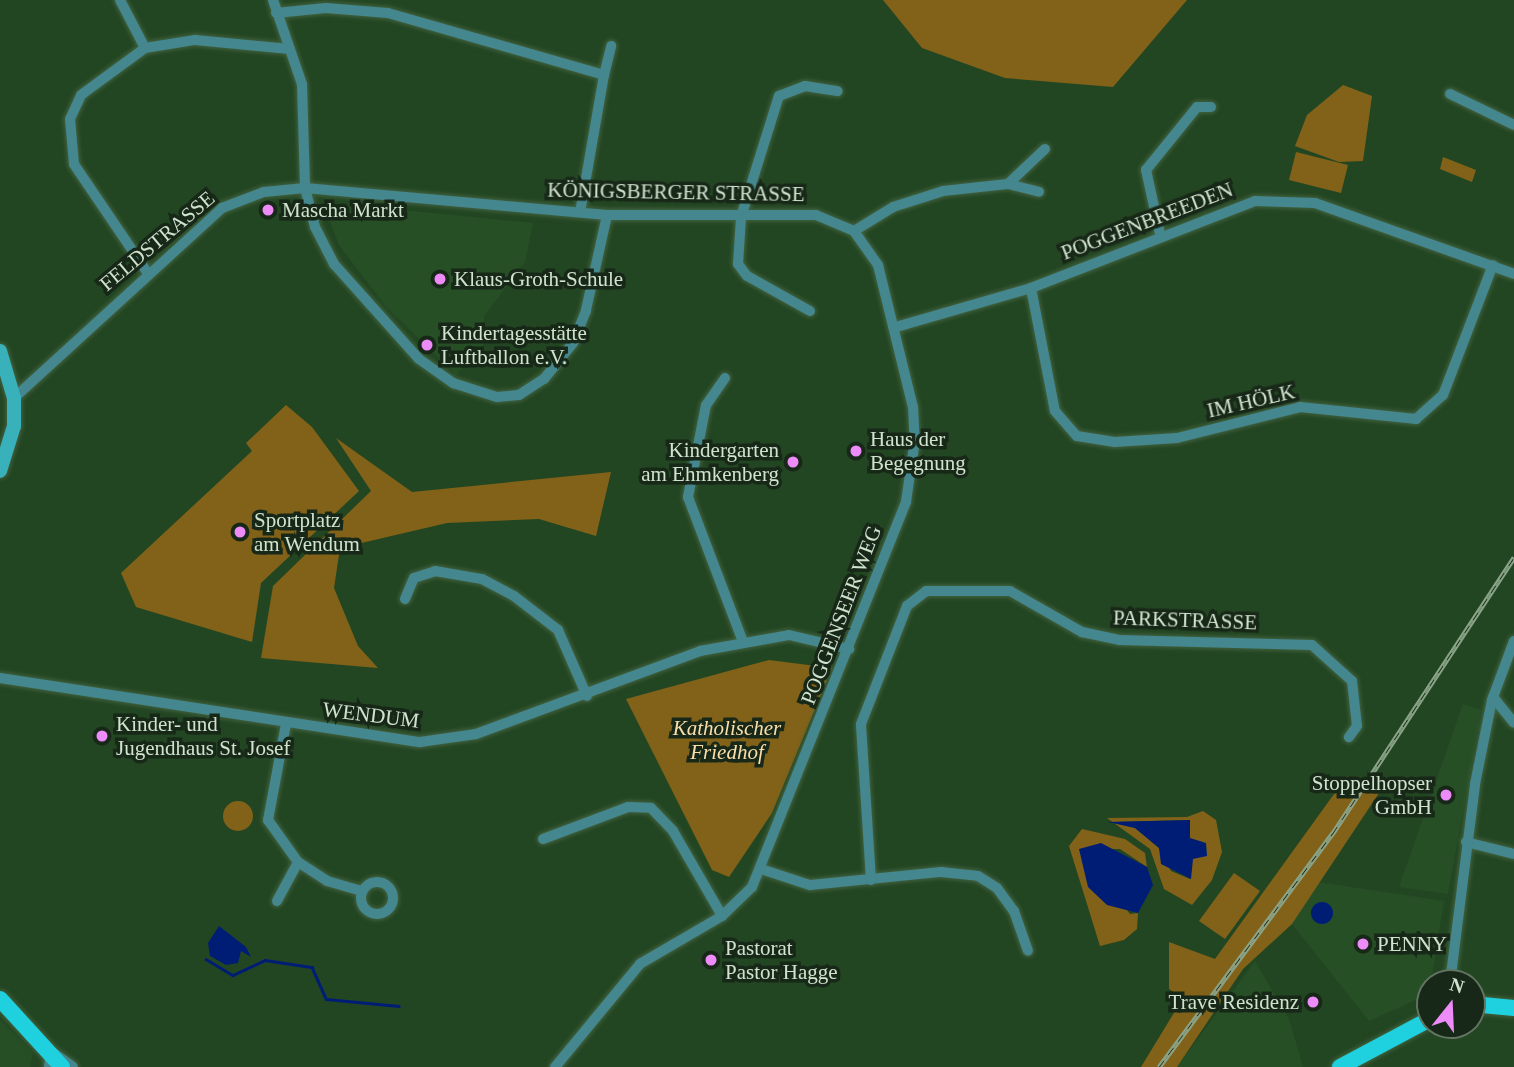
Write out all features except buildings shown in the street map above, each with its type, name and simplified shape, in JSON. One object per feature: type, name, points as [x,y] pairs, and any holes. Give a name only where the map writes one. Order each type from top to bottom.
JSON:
[{"type":"main road","points":[[0,351],[14,398],[14,426],[0,471]]},
{"type":"main road","points":[[0,999],[50,1059],[62,1067]]},
{"type":"main road","points":[[1486,1005],[1514,1008]]},
{"type":"main road","points":[[1339,1067],[1416,1026]]},
{"type":"street","points":[[120,0],[145,48]]},
{"type":"street","points":[[272,0],[290,49],[308,136],[305,188],[315,227],[334,264],[410,349],[453,383],[497,397],[519,395],[544,379],[573,342],[607,215]]},
{"type":"street","points":[[276,13],[326,8],[388,13],[604,75]]},
{"type":"street","points":[[147,272],[86,184],[68,145],[81,95],[145,48],[195,40],[290,49]]},
{"type":"street","points":[[580,212],[611,46]]},
{"type":"street","points":[[810,311],[742,270],[741,217],[779,96],[792,87],[838,91]]},
{"type":"street","points":[[1450,94],[1514,125]]},
{"type":"street","points":[[1160,234],[1146,170],[1198,107],[1211,107]]},
{"type":"street","points":[[1008,184],[1045,149]]},
{"type":"street","points":[[854,232],[893,208],[943,191],[1008,184],[1039,192]]},
{"type":"street","name":"FELDSTRASSE","points":[[14,398],[147,272],[222,208],[264,192],[305,188]]},
{"type":"street","name":"KÖNIGSBERGER STRASSE","points":[[305,188],[607,215],[816,215],[854,232],[878,265],[896,327]]},
{"type":"street","name":"POGGENBREEDEN","points":[[896,327],[1031,288],[1160,234],[1255,201],[1315,203],[1514,274]]},
{"type":"street","name":"IM HÖLK","points":[[1031,288],[1055,411],[1077,436],[1115,442],[1177,438],[1300,407],[1416,419],[1443,395],[1493,265]]},
{"type":"street","name":"POGGENSEER WEG","points":[[555,1067],[640,964],[722,916],[752,887],[761,869],[849,649],[912,472],[914,417],[896,327]]},
{"type":"street","points":[[724,378],[706,405],[688,497],[743,642]]},
{"type":"street","points":[[405,599],[414,578],[435,570],[482,579],[514,596],[558,630],[587,696]]},
{"type":"street","name":"PARKSTRASSE","points":[[871,880],[861,724],[907,606],[926,591],[1010,591],[1082,632],[1120,640],[1312,645],[1352,681],[1357,726],[1349,737]]},
{"type":"street","name":"WENDUM","points":[[0,678],[286,724],[440,740],[587,696],[700,650],[789,635],[849,649]]},
{"type":"street","points":[[1452,969],[1466,842],[1493,697],[1514,640]]},
{"type":"street","points":[[1493,697],[1514,723]]},
{"type":"street","points":[[286,724],[268,820],[298,862],[327,881],[363,891]]},
{"type":"street","points":[[542,839],[628,807],[651,808],[673,831],[722,916]]},
{"type":"street","points":[[1466,842],[1514,854]]},
{"type":"street","points":[[277,901],[298,862]]},
{"type":"street","points":[[761,869],[810,885],[941,872],[978,876],[998,888],[1014,911],[1028,951]]},
{"type":"street","points":[[50,1059],[73,1067]]},
{"type":"shaded area","name":"Klaus-Groth-Schule","points":[[323,202],[533,223],[525,262],[484,316],[484,344],[456,375],[386,307],[339,245]]},
{"type":"shaded area","points":[[1463,704],[1481,710],[1448,894],[1399,887]]},
{"type":"shaded area","points":[[1190,820],[1190,838],[1206,843],[1207,856],[1193,859],[1191,879],[1161,864],[1159,848],[1135,828],[1108,822]]},
{"type":"shaded area","points":[[1101,843],[1147,867],[1153,885],[1138,913],[1107,905],[1088,887],[1079,849]]},
{"type":"shaded area","points":[[1318,882],[1444,901],[1433,969],[1416,969],[1416,1000],[1369,1021],[1292,924]]},
{"type":"shaded area","points":[[1318,902],[1326,902],[1333,909],[1333,917],[1326,924],[1318,924],[1311,917],[1311,909]]},
{"type":"shaded area","points":[[219,926],[246,947],[251,957],[241,951],[238,963],[226,965],[210,956],[208,943]]},
{"type":"shaded area","points":[[1255,961],[1289,1019],[1303,1067],[1177,1067]]},
{"type":"shaded area","points":[[0,1020],[33,1053],[30,1067],[0,1067]]},
{"type":"green space","points":[[883,0],[1187,0],[1113,87],[1005,78],[922,48]]},
{"type":"green space","points":[[1343,85],[1372,96],[1363,161],[1339,162],[1295,146],[1307,115]]},
{"type":"green space","points":[[1296,152],[1348,165],[1341,193],[1289,180]]},
{"type":"green space","points":[[1443,157],[1476,170],[1472,182],[1440,169]]},
{"type":"green space","name":"Sportplatz am Wendum","points":[[286,405],[312,427],[359,491],[261,583],[252,642],[136,607],[121,573],[252,451],[246,443]]},
{"type":"green space","points":[[336,438],[412,492],[611,472],[596,536],[539,519],[447,523],[340,548],[334,588],[358,646],[378,668],[261,658],[273,586],[371,491]]},
{"type":"green space","name":"Katholischer Friedhof","points":[[769,660],[832,668],[772,813],[729,877],[712,870],[626,699]]},
{"type":"green space","points":[[1347,776],[1379,793],[1292,924],[1243,969],[1177,1067],[1141,1067],[1183,998],[1169,989],[1169,942],[1215,959]]},
{"type":"green space","points":[[238,801],[249,805],[253,816],[249,827],[238,831],[227,827],[223,816],[227,805]]},
{"type":"green space","points":[[1203,811],[1216,820],[1222,852],[1212,880],[1192,905],[1164,889],[1150,849],[1107,818],[1187,817]],"holes":[[[1190,820],[1190,879],[1171,871],[1159,848],[1135,828],[1113,822]]]},
{"type":"green space","points":[[1082,829],[1125,839],[1145,853],[1147,867],[1120,849],[1079,849],[1130,914],[1138,913],[1137,929],[1124,940],[1100,946],[1069,846]]},
{"type":"green space","points":[[1234,873],[1260,891],[1225,939],[1199,921]]},
{"type":"waterway","points":[[206,959],[233,975],[265,960],[312,967],[326,999],[399,1006]]},
{"type":"railway","points":[[1159,1067],[1333,833],[1514,557]]},
{"type":"place","name":"Mascha Markt","points":[[268,210]]},
{"type":"place","name":"Klaus-Groth-Schule","points":[[440,279]]},
{"type":"place","name":"Kindertagesstätte Luftballon e.V.","points":[[427,345]]},
{"type":"place","name":"Haus der Begegnung","points":[[856,451]]},
{"type":"place","name":"Kindergarten am Ehmkenberg","points":[[793,462]]},
{"type":"place","name":"Sportplatz am Wendum","points":[[240,532]]},
{"type":"place","name":"Kinder- und Jugendhaus St. Josef","points":[[102,736]]},
{"type":"place","name":"Stoppelhopser GmbH","points":[[1446,795]]},
{"type":"place","name":"PENNY","points":[[1363,944]]},
{"type":"place","name":"Pastorat Pastor Hagge","points":[[711,960]]},
{"type":"place","name":"Trave Residenz","points":[[1313,1002]]}]
